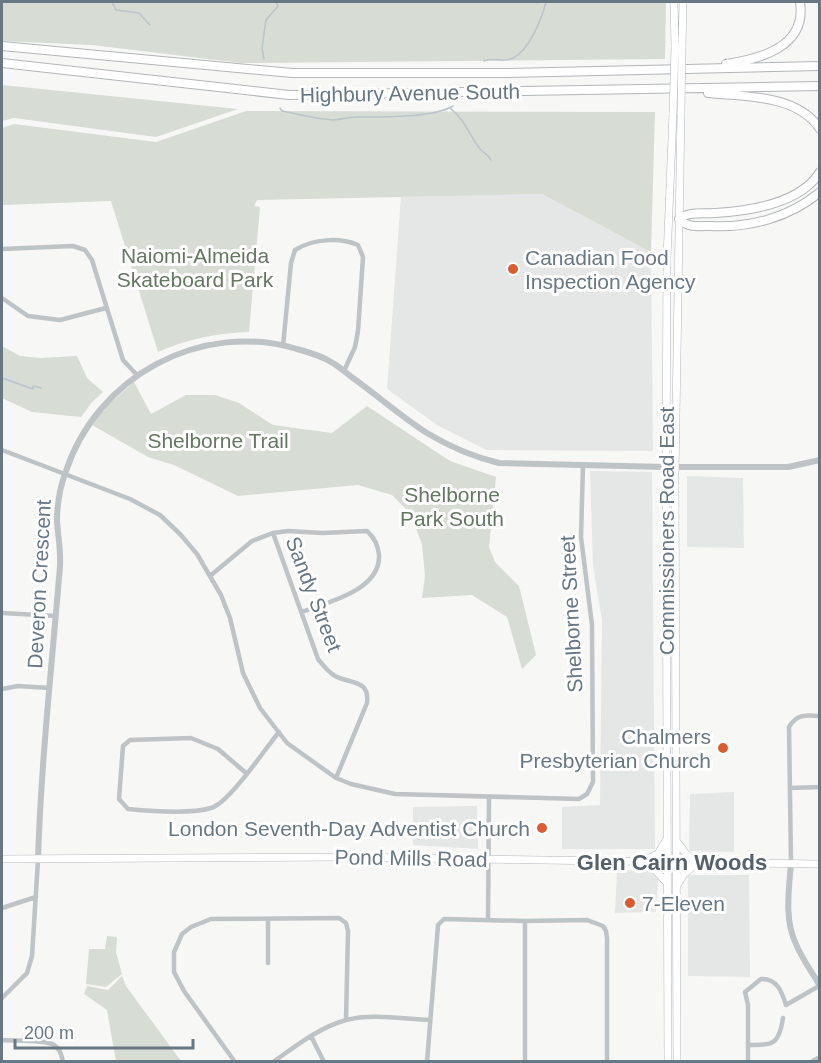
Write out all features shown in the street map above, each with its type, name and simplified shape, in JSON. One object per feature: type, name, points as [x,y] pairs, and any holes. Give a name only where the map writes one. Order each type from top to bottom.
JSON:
[{"type":"highway","points":[[692,70],[754,59],[780,48],[790,38],[798,24],[800,2]]},
{"type":"highway","name":"Highbury Avenue South","points":[[2,46],[292,74],[692,70],[819,66]]},
{"type":"highway","name":"Highbury Avenue South","points":[[2,63],[289,95],[819,86]]},
{"type":"highway","points":[[693,89],[704,93],[792,105],[810,116],[819,129]]},
{"type":"highway","points":[[819,172],[812,183],[803,190],[782,200],[733,212],[687,214],[679,219],[687,226],[750,224],[788,212],[810,200],[819,192]]},
{"type":"main road","name":"Commissioners Road East","points":[[674,2],[678,47]]},
{"type":"main road","name":"Commissioners Road East","points":[[677,1062],[676,467],[679,219],[677,112],[678,47],[683,2]]},
{"type":"main road","name":"Commissioners Road East","points":[[668,1062],[666,467],[668,219],[677,112]]},
{"type":"main road","points":[[668,219],[679,219]]},
{"type":"main road","points":[[667,883],[643,861],[658,854],[663,848],[668,832]]},
{"type":"main road","points":[[676,889],[684,874],[698,862],[681,848],[677,841]]},
{"type":"main road","name":"Pond Mills Road","points":[[2,859],[347,857],[819,864]]},
{"type":"street","points":[[283,346],[291,263],[295,250],[309,242],[348,241],[358,245],[363,257],[358,331],[355,347],[344,371]]},
{"type":"street","points":[[2,249],[73,246],[85,250],[92,260],[123,360],[137,375]]},
{"type":"street","points":[[2,298],[28,316],[44,319],[60,320],[106,308]]},
{"type":"street","name":"Deveron Crescent","points":[[38,860],[39,809],[60,564],[58,500],[64,475],[75,446],[96,413],[125,384],[162,361],[205,345],[247,341],[296,349],[332,362],[427,433],[455,448],[499,463],[788,467],[819,460]]},
{"type":"street","name":"Shelborne Street","points":[[2,450],[130,499],[160,515],[180,534],[197,554],[230,618],[243,673],[260,708],[287,743],[336,778],[351,784],[395,794],[489,797],[579,799],[587,794],[593,782],[592,626],[581,537],[583,465]]},
{"type":"street","points":[[210,576],[252,541],[273,533],[367,531],[375,538],[379,553],[379,568],[371,580],[343,596],[302,612]]},
{"type":"street","name":"Sandy Street","points":[[273,533],[318,659],[336,677],[355,682],[368,694],[367,703],[336,778]]},
{"type":"street","points":[[2,613],[56,616]]},
{"type":"street","points":[[2,689],[18,686],[50,688]]},
{"type":"street","points":[[748,1062],[748,1005],[745,992],[760,978],[766,978],[781,989],[786,1005],[819,986],[795,943],[791,928],[789,727],[801,715],[819,716]]},
{"type":"street","points":[[246,773],[218,749],[191,738],[130,740],[123,746],[119,799],[128,809],[213,808],[226,799],[279,732]]},
{"type":"street","points":[[790,788],[819,787]]},
{"type":"street","points":[[488,920],[489,797]]},
{"type":"street","points":[[2,998],[27,973],[32,956],[38,860]]},
{"type":"street","points":[[2,909],[36,897]]},
{"type":"street","points":[[235,1062],[184,991],[174,972],[174,952],[182,934],[191,927],[210,919],[327,917],[339,918],[346,923],[346,1020]]},
{"type":"street","points":[[268,919],[268,963]]},
{"type":"street","points":[[427,1062],[438,925],[444,919],[587,920],[597,922],[606,931],[607,1062]]},
{"type":"street","points":[[525,921],[525,1062]]},
{"type":"street","points":[[273,1062],[326,1027],[346,1020],[372,1017],[430,1020]]},
{"type":"street","points":[[748,1045],[767,1045],[774,1042],[780,1034],[783,1018]]},
{"type":"street","points":[[311,1036],[324,1062]]},
{"type":"street","points":[[2,1040],[54,1045],[61,1054],[63,1062]]},
{"type":"street","points":[[811,1062],[819,1057]]},
{"type":"shaded area","points":[[542,194],[651,252],[653,451],[486,450],[437,425],[387,389],[401,197]]},
{"type":"shaded area","points":[[590,471],[652,472],[655,849],[562,849],[562,807],[600,805],[602,620],[593,566]]},
{"type":"shaded area","points":[[687,476],[743,478],[744,548],[687,547]]},
{"type":"shaded area","points":[[734,792],[734,852],[689,851],[690,794]]},
{"type":"shaded area","points":[[477,806],[478,849],[413,845],[413,807]]},
{"type":"shaded area","points":[[617,870],[649,871],[658,879],[656,912],[615,913]]},
{"type":"shaded area","points":[[688,875],[749,875],[750,977],[688,976]]},
{"type":"green space","points":[[2,2],[666,2],[665,59],[241,63],[92,45],[2,41]]},
{"type":"green space","points":[[2,85],[238,109],[156,137],[14,118],[2,121]]},
{"type":"green space","name":"Naiomi-Almeida Skateboard Park","points":[[246,111],[655,112],[651,252],[542,194],[257,200],[254,206],[260,207],[249,332],[203,338],[158,352],[111,201],[2,205],[2,128],[14,124],[156,142]]},
{"type":"green space","points":[[2,346],[20,356],[41,358],[77,356],[87,378],[103,392],[81,417],[32,412],[2,398]]},
{"type":"green space","name":"Shelborne Trail","points":[[134,382],[151,414],[186,395],[215,395],[239,403],[273,425],[332,433],[367,406],[450,461],[496,477],[489,547],[495,562],[519,586],[536,655],[522,669],[507,617],[472,595],[422,598],[425,576],[422,544],[410,513],[392,495],[358,485],[238,496],[174,465],[148,457],[92,425],[108,405]]},
{"type":"green space","points":[[107,936],[117,937],[116,952],[122,974],[106,987],[86,984],[89,949],[105,949]]},
{"type":"green space","points":[[122,976],[126,986],[181,1061],[116,1061],[107,1010],[84,994],[87,986],[108,990]]},
{"type":"waterway","points":[[112,2],[116,10],[139,13],[150,25]]},
{"type":"waterway","points":[[264,59],[262,48],[266,20],[278,6],[276,2]]},
{"type":"waterway","points":[[484,61],[510,59],[519,54],[534,33],[546,2]]},
{"type":"waterway","points":[[280,108],[282,111],[333,120],[353,117],[420,115],[453,106]]},
{"type":"waterway","points":[[450,108],[491,160]]},
{"type":"waterway","points":[[2,378],[33,389],[33,386],[41,388]]},
{"type":"place","name":"Canadian Food Inspection Agency","points":[[513,269]]},
{"type":"place","name":"Chalmers Presbyterian Church","points":[[723,748]]},
{"type":"place","name":"London Seventh-Day Adventist Church","points":[[542,828]]},
{"type":"place","name":"7-Eleven","points":[[630,903]]},
{"type":"district","name":"Glen Cairn Woods","points":[[672,862]]},
{"type":"park label","name":"Shelborne Park South","points":[[452,506]]}]
